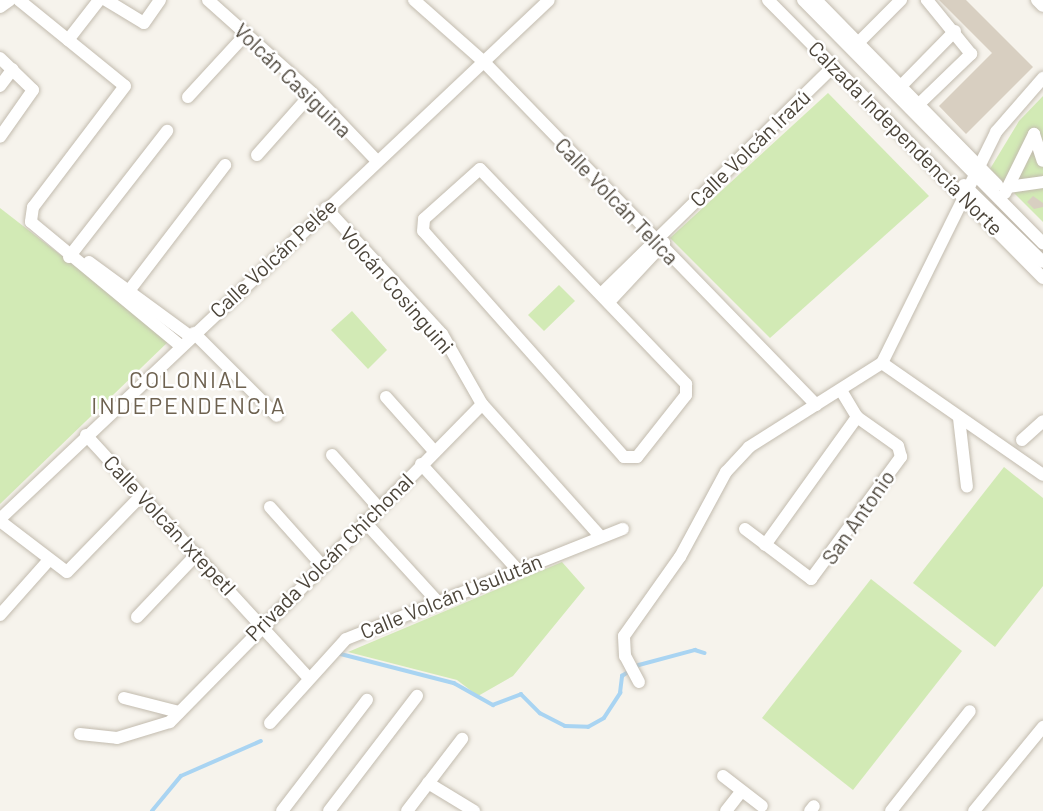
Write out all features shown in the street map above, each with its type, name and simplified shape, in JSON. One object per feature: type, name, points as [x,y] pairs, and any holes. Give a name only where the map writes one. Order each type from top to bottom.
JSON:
[{"type":"street","points":[[0,7],[10,0]]},
{"type":"street","points":[[19,0],[125,86],[30,217],[125,295],[189,339],[277,416]]},
{"type":"street","points":[[68,40],[99,0]]},
{"type":"street","points":[[113,2],[144,23],[160,0]]},
{"type":"street","name":"Volcán Casiguina","points":[[208,0],[312,93],[377,161]]},
{"type":"street","name":"Calle Volcán Telica","points":[[414,0],[483,61],[816,405]]},
{"type":"street","name":"Calle Volcán Pelée","points":[[0,520],[86,435],[549,0]]},
{"type":"street","name":"Calzada Independencia Norte","points":[[768,0],[966,192],[1043,278]]},
{"type":"street","points":[[777,0],[966,192],[1043,262]]},
{"type":"street","points":[[803,0],[977,170],[1043,243]]},
{"type":"street","points":[[858,43],[901,0]]},
{"type":"street","points":[[918,104],[971,54],[955,31],[927,0]]},
{"type":"street","points":[[1037,0],[1043,6]]},
{"type":"street","name":"Calzada Independencia Norte","points":[[825,3],[858,43],[977,170],[1006,190],[1043,232]]},
{"type":"street","points":[[901,86],[955,31]]},
{"type":"street","points":[[188,97],[246,34]]},
{"type":"street","points":[[0,58],[33,90],[0,137]]},
{"type":"street","name":"Calle Volcán Irazú","points":[[605,298],[659,245],[667,229],[834,66]]},
{"type":"street","points":[[0,86],[13,69]]},
{"type":"street","points":[[639,682],[625,656],[624,636],[680,557],[726,472],[749,447],[842,392],[881,363],[977,170],[1010,110],[1043,78]]},
{"type":"street","points":[[257,155],[312,93]]},
{"type":"street","points":[[72,253],[167,131]]},
{"type":"street","points":[[1006,190],[1034,134],[1043,161]]},
{"type":"street","points":[[125,295],[225,165]]},
{"type":"street","points":[[480,169],[605,298],[688,390],[631,460],[421,225],[480,169]]},
{"type":"street","points":[[1006,190],[1043,182]]},
{"type":"street","name":"Volcán Cosinguini","points":[[326,208],[442,334],[482,404],[599,535]]},
{"type":"street","points":[[881,363],[1043,475]]},
{"type":"street","name":"San Antonio","points":[[745,529],[804,577],[817,576],[901,457],[898,446],[857,417],[842,392]]},
{"type":"street","points":[[386,397],[434,451]]},
{"type":"street","name":"Privada Volcán Chichonal","points":[[80,734],[140,734],[170,722],[261,624],[482,404]]},
{"type":"street","points":[[765,545],[857,417]]},
{"type":"street","points":[[959,418],[967,487]]},
{"type":"street","points":[[1022,440],[1043,421]]},
{"type":"street","name":"Calle Volcán Ixtepetl","points":[[86,435],[309,678]]},
{"type":"street","points":[[332,455],[378,508]]},
{"type":"street","points":[[421,464],[517,569]]},
{"type":"street","points":[[0,520],[60,571],[73,569],[142,495]]},
{"type":"street","points":[[270,507],[321,564]]},
{"type":"street","points":[[365,521],[438,602]]},
{"type":"street","name":"Calle Volcán Usulután","points":[[270,723],[346,639],[599,535],[623,528]]},
{"type":"street","points":[[137,617],[197,554]]},
{"type":"street","points":[[0,615],[48,561]]},
{"type":"street","points":[[329,811],[417,696]]},
{"type":"street","points":[[124,698],[179,712]]},
{"type":"street","points":[[282,811],[367,700]]},
{"type":"street","points":[[891,811],[970,711]]},
{"type":"street","points":[[974,811],[1043,727]]},
{"type":"street","points":[[407,811],[462,739]]},
{"type":"street","points":[[723,776],[740,793],[762,806]]},
{"type":"street","points":[[428,783],[474,811]]},
{"type":"street","points":[[726,811],[740,793]]},
{"type":"green space","points":[[828,93],[929,196],[770,338],[670,238]]},
{"type":"green space","points":[[1043,96],[1043,222],[990,169],[1019,121]]},
{"type":"green space","points":[[0,208],[170,340],[0,504]]},
{"type":"green space","points":[[559,285],[575,301],[544,331],[528,315]]},
{"type":"green space","points":[[352,311],[387,350],[368,369],[331,330]]},
{"type":"green space","points":[[1004,467],[1043,498],[1043,586],[995,647],[913,583]]},
{"type":"green space","points":[[562,562],[585,588],[513,676],[478,696],[457,680],[348,652]]},
{"type":"green space","points":[[871,579],[962,651],[853,790],[762,718]]},
{"type":"building","points":[[939,0],[966,0],[1033,67],[966,134],[939,106],[992,53]]},
{"type":"building","points":[[1033,196],[1043,203],[1043,207],[1034,209],[1027,202]]},
{"type":"building","points":[[999,201],[1043,246],[1043,257],[994,206]]},
{"type":"waterway","points":[[337,653],[454,683],[493,705],[521,694],[540,713],[565,726],[588,727],[604,718],[620,693],[622,676],[639,665],[695,650],[705,653]]},
{"type":"waterway","points":[[152,811],[181,776],[261,741]]},
{"type":"district","name":"COLONIAL INDEPENDENCIA","points":[[189,392]]}]
